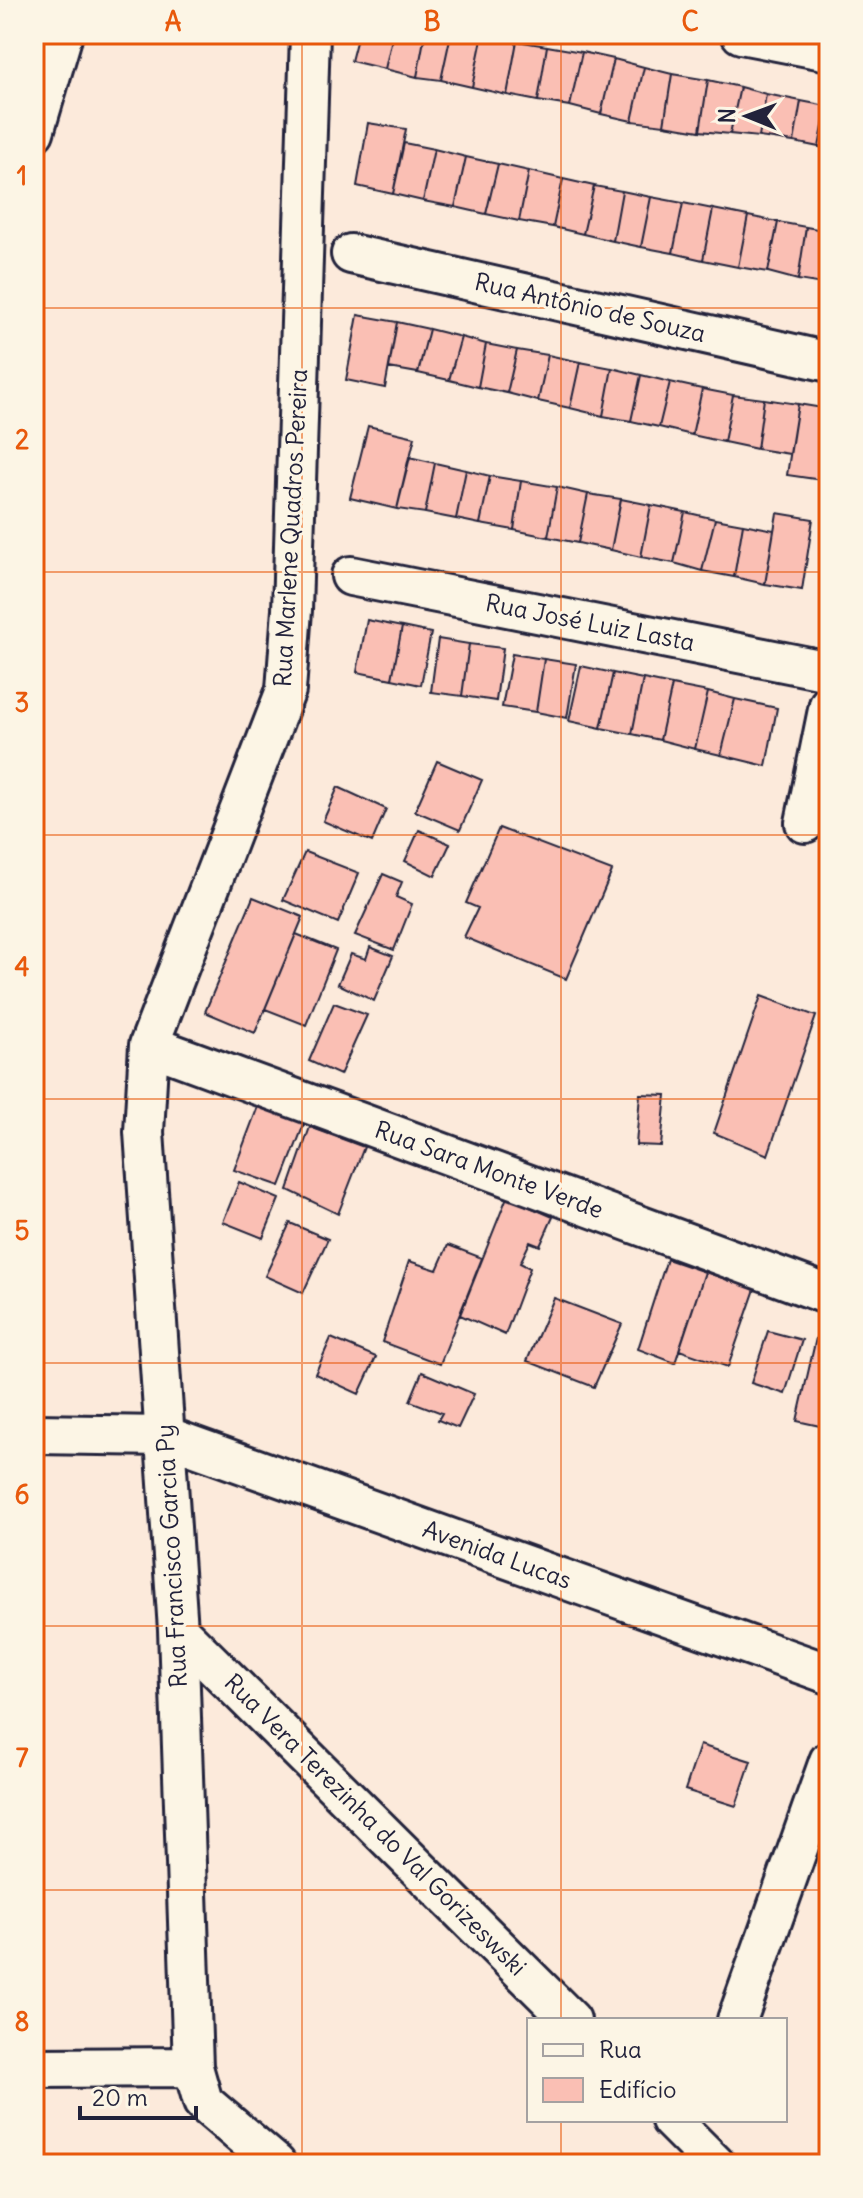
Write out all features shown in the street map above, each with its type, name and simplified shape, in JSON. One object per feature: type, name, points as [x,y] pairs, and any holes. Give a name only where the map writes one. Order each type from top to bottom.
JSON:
[{"type":"street","points":[[34,132],[63,34]]},
{"type":"street","name":"Rua Marlene Quadros Pereira","points":[[149,1045],[286,690],[292,610],[310,34]]},
{"type":"street","points":[[741,34],[829,51]]},
{"type":"street","name":"Rua Antônio de Souza","points":[[351,254],[829,362]]},
{"type":"street","name":"Rua José Luiz Lasta","points":[[351,576],[829,671]]},
{"type":"street","points":[[805,823],[829,705]]},
{"type":"street","name":"Rua Sara Monte Verde","points":[[149,1045],[829,1295]]},
{"type":"street","name":"Rua Francisco Garcia Py","points":[[149,1045],[144,1132],[178,1630],[193,2067],[203,2102],[276,2164]]},
{"type":"street","name":"Avenida Lucas","points":[[34,1434],[165,1436],[829,1674]]},
{"type":"street","name":"Rua Vera Terezinha do Val Gorizeswski","points":[[178,1630],[569,2018]]},
{"type":"street","points":[[738,2018],[829,1761]]},
{"type":"street","points":[[34,2068],[193,2067]]},
{"type":"building","points":[[358,34],[393,34],[385,69],[351,61]]},
{"type":"building","points":[[393,34],[425,34],[417,77],[385,69]]},
{"type":"building","points":[[425,34],[451,34],[441,80],[417,77]]},
{"type":"building","points":[[451,34],[483,34],[472,87],[441,80]]},
{"type":"building","points":[[483,34],[517,41],[507,95],[472,87]]},
{"type":"building","points":[[517,41],[547,46],[538,101],[507,95]]},
{"type":"building","points":[[547,46],[582,52],[570,106],[538,101]]},
{"type":"building","points":[[582,52],[614,59],[601,114],[570,106]]},
{"type":"building","points":[[614,59],[644,67],[632,121],[601,114]]},
{"type":"building","points":[[644,67],[672,74],[664,125],[632,121]]},
{"type":"building","points":[[672,74],[708,80],[700,131],[664,125]]},
{"type":"building","points":[[708,80],[740,87],[730,134],[700,131]]},
{"type":"building","points":[[740,87],[766,94],[759,137],[730,134]]},
{"type":"building","points":[[766,94],[801,101],[794,142],[759,137]]},
{"type":"building","points":[[801,101],[827,106],[819,147],[794,142]]},
{"type":"building","points":[[829,106],[829,149],[819,147]]},
{"type":"building","points":[[368,123],[406,129],[393,194],[357,186]]},
{"type":"building","points":[[404,143],[434,149],[423,201],[393,194]]},
{"type":"building","points":[[434,149],[466,157],[455,207],[423,201]]},
{"type":"building","points":[[466,157],[498,164],[486,214],[455,207]]},
{"type":"building","points":[[498,164],[529,171],[519,221],[486,214]]},
{"type":"building","points":[[529,171],[563,179],[553,227],[519,221]]},
{"type":"building","points":[[563,179],[594,186],[583,234],[553,227]]},
{"type":"building","points":[[594,186],[622,191],[613,241],[583,234]]},
{"type":"building","points":[[622,191],[651,197],[641,247],[613,241]]},
{"type":"building","points":[[651,197],[683,203],[673,253],[641,247]]},
{"type":"building","points":[[683,203],[713,209],[703,260],[673,253]]},
{"type":"building","points":[[713,209],[748,216],[738,267],[703,260]]},
{"type":"building","points":[[748,216],[778,222],[768,272],[738,267]]},
{"type":"building","points":[[778,222],[806,227],[798,280],[768,272]]},
{"type":"building","points":[[806,227],[829,231],[829,285],[798,280]]},
{"type":"building","points":[[358,315],[397,322],[385,388],[346,380]]},
{"type":"building","points":[[397,322],[429,329],[418,373],[389,368]]},
{"type":"building","points":[[429,329],[461,337],[449,380],[418,373]]},
{"type":"building","points":[[461,337],[486,344],[478,387],[449,380]]},
{"type":"building","points":[[486,344],[517,350],[507,393],[478,387]]},
{"type":"building","points":[[517,350],[548,355],[538,401],[507,393]]},
{"type":"building","points":[[548,355],[580,362],[570,408],[538,401]]},
{"type":"building","points":[[580,362],[612,368],[603,416],[570,408]]},
{"type":"building","points":[[612,368],[641,375],[631,421],[603,416]]},
{"type":"building","points":[[641,375],[670,382],[659,427],[631,421]]},
{"type":"building","points":[[670,382],[702,389],[692,435],[659,427]]},
{"type":"building","points":[[702,389],[733,395],[724,442],[692,435]]},
{"type":"building","points":[[733,395],[764,399],[757,449],[724,442]]},
{"type":"building","points":[[764,399],[798,404],[790,454],[757,449]]},
{"type":"building","points":[[798,404],[829,409],[829,481],[787,475]]},
{"type":"building","points":[[368,426],[415,437],[397,509],[350,498]]},
{"type":"building","points":[[409,457],[435,463],[425,513],[397,509]]},
{"type":"building","points":[[435,463],[466,470],[456,519],[425,513]]},
{"type":"building","points":[[466,470],[490,476],[480,524],[456,519]]},
{"type":"building","points":[[490,476],[521,481],[514,530],[480,524]]},
{"type":"building","points":[[521,481],[557,487],[548,537],[514,530]]},
{"type":"building","points":[[557,487],[588,494],[578,543],[548,537]]},
{"type":"building","points":[[588,494],[621,499],[611,550],[578,543]]},
{"type":"building","points":[[621,499],[651,505],[641,557],[611,550]]},
{"type":"building","points":[[651,505],[685,512],[674,563],[641,557]]},
{"type":"building","points":[[685,512],[715,519],[702,571],[674,563]]},
{"type":"building","points":[[777,513],[813,519],[802,590],[765,584]]},
{"type":"building","points":[[715,519],[743,524],[734,577],[702,571]]},
{"type":"building","points":[[743,524],[774,530],[765,584],[734,577]]},
{"type":"building","points":[[367,620],[402,627],[392,679],[357,672]]},
{"type":"building","points":[[402,627],[431,633],[421,685],[392,679]]},
{"type":"building","points":[[438,639],[469,644],[462,696],[431,692]]},
{"type":"building","points":[[469,644],[503,648],[496,701],[462,696]]},
{"type":"building","points":[[512,654],[544,659],[536,712],[502,707]]},
{"type":"building","points":[[544,659],[576,664],[567,718],[536,712]]},
{"type":"building","points":[[581,666],[613,673],[601,728],[569,721]]},
{"type":"building","points":[[613,673],[643,679],[632,734],[601,728]]},
{"type":"building","points":[[643,679],[672,685],[660,740],[632,734]]},
{"type":"building","points":[[672,685],[708,692],[695,749],[660,740]]},
{"type":"building","points":[[708,692],[735,699],[721,755],[695,749]]},
{"type":"building","points":[[735,699],[777,708],[766,766],[721,755]]},
{"type":"building","points":[[437,761],[482,780],[460,830],[415,811]]},
{"type":"building","points":[[338,787],[386,809],[372,842],[323,821]]},
{"type":"building","points":[[499,828],[612,871],[566,979],[464,937],[478,908],[466,903]]},
{"type":"building","points":[[419,830],[450,844],[435,876],[405,861]]},
{"type":"building","points":[[305,852],[359,873],[338,923],[283,900]]},
{"type":"building","points":[[383,874],[402,882],[396,897],[412,904],[394,950],[355,935]]},
{"type":"building","points":[[253,897],[303,917],[255,1033],[205,1012]]},
{"type":"building","points":[[296,934],[336,950],[306,1025],[265,1009]]},
{"type":"building","points":[[370,947],[393,956],[374,1001],[338,984],[351,954],[366,959]]},
{"type":"building","points":[[761,996],[816,1016],[768,1155],[714,1133]]},
{"type":"building","points":[[334,1003],[367,1015],[340,1075],[309,1061]]},
{"type":"building","points":[[640,1094],[666,1095],[661,1146],[636,1145]]},
{"type":"building","points":[[260,1101],[306,1119],[280,1186],[234,1170]]},
{"type":"building","points":[[310,1127],[364,1147],[338,1214],[288,1190]]},
{"type":"building","points":[[239,1182],[279,1199],[263,1238],[223,1222]]},
{"type":"building","points":[[507,1197],[553,1217],[540,1246],[530,1242],[520,1263],[530,1268],[505,1335],[460,1315]]},
{"type":"building","points":[[290,1223],[328,1239],[303,1293],[265,1276]]},
{"type":"building","points":[[448,1245],[482,1258],[440,1364],[382,1342],[409,1261],[437,1270]]},
{"type":"building","points":[[667,1259],[705,1272],[675,1363],[638,1349]]},
{"type":"building","points":[[705,1272],[755,1289],[728,1367],[679,1350]]},
{"type":"building","points":[[554,1298],[622,1324],[594,1387],[527,1361]]},
{"type":"building","points":[[768,1331],[802,1340],[785,1394],[751,1383]]},
{"type":"building","points":[[331,1338],[376,1357],[359,1394],[315,1374]]},
{"type":"building","points":[[816,1338],[829,1341],[829,1428],[797,1421]]},
{"type":"building","points":[[422,1372],[474,1394],[458,1428],[438,1420],[442,1413],[410,1401]]},
{"type":"building","points":[[700,1745],[751,1761],[736,1806],[685,1790]]}]
